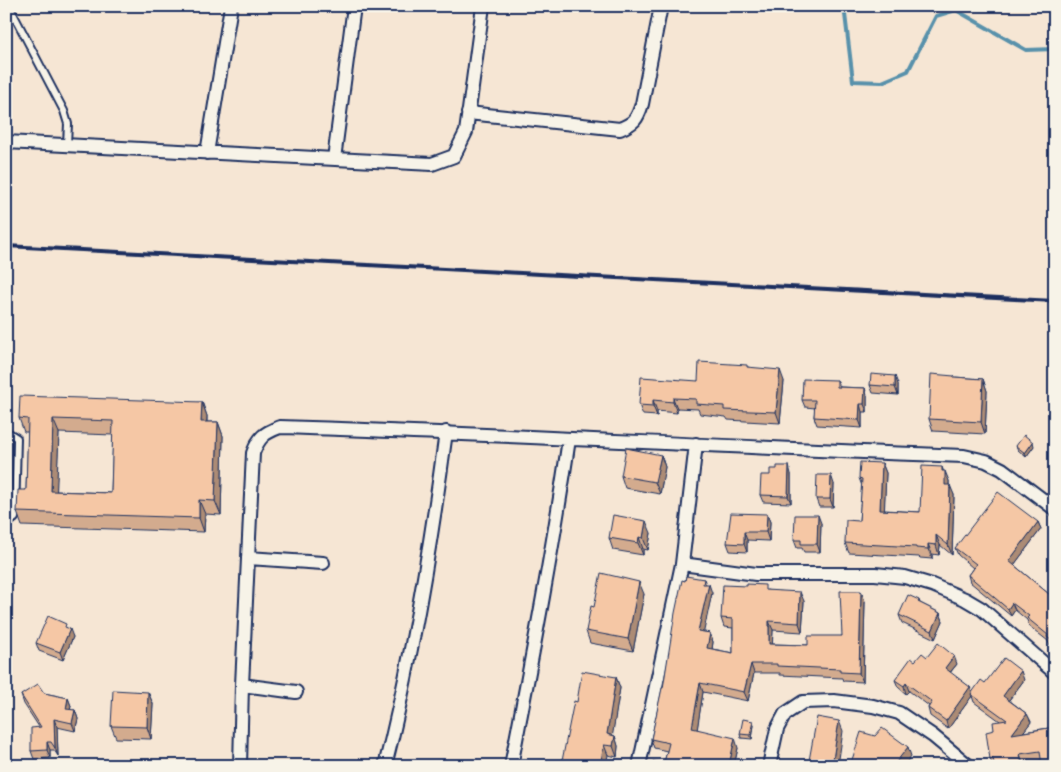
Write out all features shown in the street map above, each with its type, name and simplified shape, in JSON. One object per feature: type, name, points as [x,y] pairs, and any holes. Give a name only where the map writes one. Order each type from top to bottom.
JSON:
[{"type":"street","points":[[207,153],[231,6]]},
{"type":"street","points":[[334,159],[354,6]]},
{"type":"street","points":[[6,142],[432,164],[454,156],[466,132],[483,6]]},
{"type":"street","points":[[468,113],[620,129],[632,124],[638,116],[642,104],[662,6]]},
{"type":"street","points":[[240,766],[242,685],[254,453],[258,441],[266,432],[280,427],[446,432],[569,440],[964,456],[986,460],[1002,468],[1055,509]]},
{"type":"street","points":[[385,766],[408,662],[434,522],[446,432]]},
{"type":"street","points":[[511,766],[542,608],[569,440]]},
{"type":"street","points":[[639,766],[682,564],[696,444]]},
{"type":"street","points":[[248,558],[323,563]]},
{"type":"street","points":[[682,564],[756,574],[876,574],[905,577],[940,588],[982,609],[1055,673]]},
{"type":"street","points":[[242,685],[296,692]]},
{"type":"street","points":[[769,766],[777,729],[785,714],[803,702],[834,702],[873,706],[899,713],[934,736],[969,766]]},
{"type":"lane","points":[[9,6],[64,111],[68,124],[67,144]]},
{"type":"lane","points":[[6,431],[17,438],[14,518],[6,525]]},
{"type":"building","points":[[699,362],[747,365],[747,367],[780,370],[776,412],[724,410],[724,406],[696,404],[696,399],[673,398],[673,402],[653,400],[653,406],[639,405],[641,377],[698,381]]},
{"type":"building","points":[[871,374],[895,376],[895,387],[870,385]]},
{"type":"building","points":[[931,374],[983,379],[981,422],[929,419]]},
{"type":"building","points":[[803,379],[837,380],[837,387],[865,388],[864,404],[860,404],[859,420],[814,417],[815,400],[802,400]]},
{"type":"building","points":[[20,396],[202,402],[201,422],[218,422],[215,501],[199,500],[199,518],[17,512],[18,490],[26,490],[28,419],[19,418]],"holes":[[[53,419],[113,421],[111,493],[51,491]]]},
{"type":"building","points":[[1024,435],[1033,442],[1025,453],[1016,446]]},
{"type":"building","points":[[626,448],[661,455],[655,482],[621,476]]},
{"type":"building","points":[[860,462],[882,463],[880,510],[920,512],[922,466],[942,467],[942,471],[945,471],[945,485],[950,485],[948,545],[936,535],[936,545],[928,544],[928,549],[845,543],[846,520],[859,521],[862,479],[859,478]]},
{"type":"building","points":[[777,466],[789,466],[788,496],[760,495],[761,475],[770,475],[770,469],[777,469]]},
{"type":"building","points":[[817,475],[831,475],[830,499],[816,499]]},
{"type":"building","points":[[998,492],[1038,522],[1009,561],[1055,599],[1055,643],[1027,618],[1029,616],[1012,603],[1008,609],[968,575],[976,564],[955,548]]},
{"type":"building","points":[[731,513],[767,514],[766,532],[744,532],[744,544],[727,543]]},
{"type":"building","points":[[613,515],[646,521],[643,538],[639,537],[638,543],[609,538]]},
{"type":"building","points":[[795,515],[818,515],[817,544],[801,544],[801,540],[794,540]]},
{"type":"building","points":[[601,573],[639,582],[628,639],[586,631],[591,606],[594,607]]},
{"type":"building","points":[[686,576],[704,579],[703,584],[709,584],[698,631],[710,633],[707,648],[733,653],[733,619],[721,618],[723,585],[765,585],[765,590],[800,592],[799,623],[769,621],[769,644],[808,645],[808,636],[842,636],[840,591],[861,591],[859,673],[840,672],[840,669],[751,664],[744,692],[700,683],[692,728],[735,738],[729,765],[735,766],[652,766],[653,761],[664,763],[669,743],[651,739],[663,688],[682,580],[685,581]]},
{"type":"building","points":[[908,595],[940,613],[932,631],[899,615]]},
{"type":"building","points":[[48,616],[66,624],[65,627],[70,629],[60,652],[36,643]]},
{"type":"building","points":[[938,643],[954,656],[945,668],[970,687],[946,721],[928,708],[932,702],[906,683],[904,686],[895,680],[911,658],[915,661],[922,653],[927,657]]},
{"type":"building","points":[[1004,658],[1021,671],[1003,696],[1027,714],[1012,734],[1055,727],[1055,766],[1042,766],[1040,751],[1020,754],[1022,766],[995,766],[993,759],[990,759],[986,732],[994,730],[993,722],[1007,720],[971,694],[981,680],[985,683]]},
{"type":"building","points":[[582,671],[616,677],[607,734],[615,736],[613,746],[604,745],[600,766],[561,766],[574,701],[577,702]]},
{"type":"building","points":[[38,684],[44,693],[68,698],[66,709],[75,710],[72,723],[54,719],[55,748],[51,742],[47,742],[47,750],[31,751],[31,728],[41,727],[21,695]]},
{"type":"building","points":[[113,690],[148,692],[147,727],[111,726]]},
{"type":"building","points":[[817,717],[839,721],[832,766],[808,766]]},
{"type":"building","points":[[743,719],[753,721],[750,735],[740,734]]},
{"type":"building","points":[[882,728],[908,747],[893,766],[850,766],[861,732],[875,736]]},
{"type":"waterway","points":[[844,6],[853,81],[882,82],[908,71],[936,16],[956,10],[1026,50],[1055,49]]},
{"type":"railway","points":[[6,246],[1055,301]]}]
